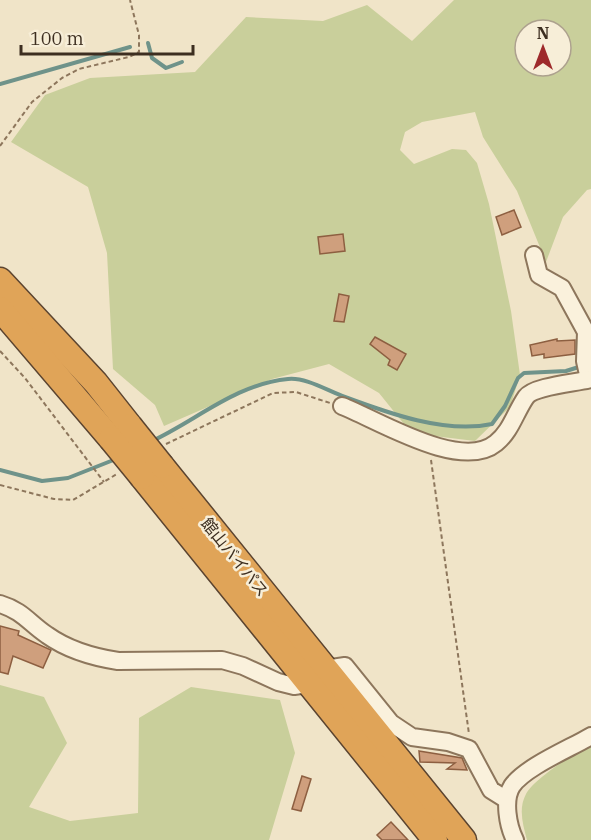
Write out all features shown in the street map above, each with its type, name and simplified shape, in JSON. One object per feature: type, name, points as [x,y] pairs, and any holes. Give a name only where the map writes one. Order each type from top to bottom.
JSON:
[{"type":"highway","name":"館山バイパス","points":[[0,280],[96,383],[121,433]]},
{"type":"highway","name":"館山バイパス","points":[[0,309],[121,433],[316,675],[435,840]]},
{"type":"highway","name":"館山バイパス","points":[[316,675],[464,840]]},
{"type":"street","points":[[342,406],[429,446],[469,453],[482,451],[503,437],[527,395],[588,373],[586,332],[562,288],[539,275],[534,255]]},
{"type":"street","points":[[0,604],[29,618],[44,633],[62,645],[118,661],[222,660],[294,686],[316,675],[345,666],[391,723],[412,737],[448,742],[469,749],[491,790],[507,800]]},
{"type":"street","points":[[515,840],[507,800],[513,785],[531,770],[591,736]]},
{"type":"path","points":[[0,146],[32,102],[62,78],[90,65],[129,57],[139,52],[139,35],[130,0]]},
{"type":"path","points":[[0,351],[25,378],[104,482]]},
{"type":"path","points":[[0,485],[54,499],[73,500],[104,482],[147,465],[273,393],[296,392],[342,406]]},
{"type":"path","points":[[429,446],[466,697],[469,749]]},
{"type":"green space","points":[[454,0],[591,0],[591,189],[587,190],[563,217],[546,262],[517,191],[483,137],[475,112],[422,122],[405,132],[400,150],[414,164],[452,149],[466,150],[477,163],[489,204],[511,311],[520,375],[510,407],[475,441],[426,435],[404,424],[379,393],[329,364],[272,379],[164,426],[155,405],[113,369],[107,253],[88,187],[11,142],[45,95],[90,78],[195,72],[246,17],[323,21],[367,5],[412,41]]},
{"type":"green space","points":[[0,685],[44,697],[67,743],[29,807],[70,821],[138,813],[139,718],[191,687],[280,700],[295,753],[269,840],[0,840]]},
{"type":"green space","points":[[591,746],[591,840],[527,840],[522,811],[526,794],[530,788],[556,767]]},
{"type":"building","points":[[514,210],[521,227],[502,235],[496,217]]},
{"type":"building","points":[[343,234],[345,251],[320,254],[318,237]]},
{"type":"building","points":[[339,294],[349,296],[344,322],[334,321]]},
{"type":"building","points":[[375,337],[406,354],[397,370],[388,365],[390,360],[370,344]]},
{"type":"building","points":[[557,339],[557,341],[575,340],[575,354],[544,358],[544,354],[532,356],[530,345]]},
{"type":"building","points":[[0,626],[19,631],[18,635],[51,650],[43,668],[13,656],[8,674],[0,672]]},
{"type":"building","points":[[419,751],[462,758],[467,770],[447,769],[455,763],[420,762]]},
{"type":"building","points":[[302,776],[311,779],[301,811],[292,809]]},
{"type":"building","points":[[391,822],[408,840],[382,840],[377,835]]},
{"type":"waterway","points":[[148,43],[152,58],[166,68],[182,62]]},
{"type":"waterway","points":[[0,84],[130,47]]},
{"type":"waterway","points":[[152,441],[234,395],[269,382],[288,379],[309,382],[362,403],[417,420],[455,426],[492,424],[505,406],[518,378],[524,373],[566,371],[582,366]]},
{"type":"waterway","points":[[0,470],[42,481],[68,478],[116,459]]}]
